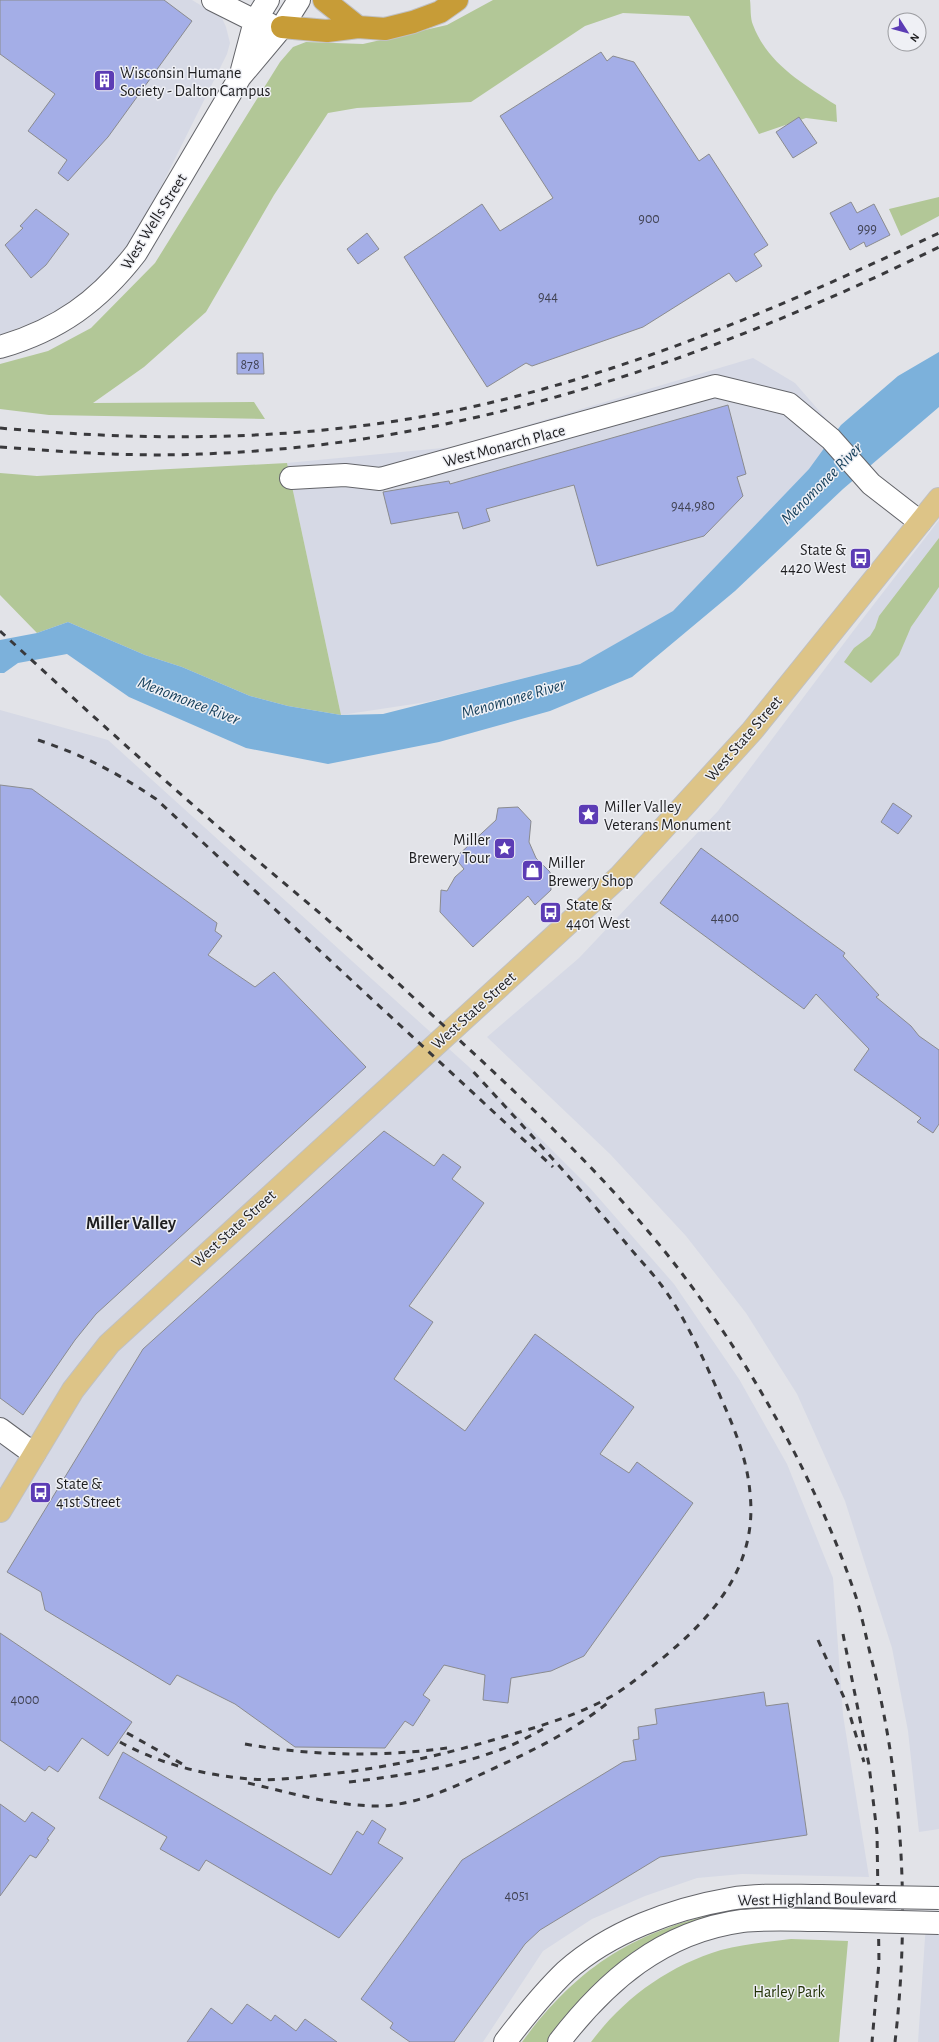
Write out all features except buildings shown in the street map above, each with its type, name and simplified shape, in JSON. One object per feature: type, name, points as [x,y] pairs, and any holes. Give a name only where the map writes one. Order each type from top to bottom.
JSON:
[{"type":"highway","points":[[324,0],[358,27]]},
{"type":"highway","points":[[282,27],[327,31],[358,27],[385,29],[413,22],[440,12],[457,0]]},
{"type":"main road","name":"West State Street","points":[[0,1511],[73,1390],[109,1344],[620,876],[752,731],[939,499]]},
{"type":"street","points":[[213,0],[255,21],[282,27]]},
{"type":"street","name":"West Wells Street","points":[[240,77],[255,21],[268,0]]},
{"type":"street","name":"West Wells Street","points":[[6,345],[47,330],[81,309],[97,298],[123,270],[136,253],[240,77],[282,27],[299,0]]},
{"type":"street","name":"West Monarch Place","points":[[290,478],[345,475],[380,479],[715,386],[789,404],[831,439],[871,484],[920,522]]},
{"type":"street","points":[[0,1429],[34,1454]]},
{"type":"street","name":"West Highland Boulevard","points":[[505,2042],[534,2004],[568,1970],[609,1941],[636,1928],[682,1910],[731,1899],[821,1896],[939,1898]]},
{"type":"street","name":"West Highland Boulevard","points":[[559,2042],[581,2014],[606,1987],[643,1958],[663,1947],[695,1933],[742,1921],[824,1920],[939,1923]]},
{"type":"shaded area","points":[[0,0],[192,0],[222,18],[230,43],[227,54],[147,215],[129,243],[109,269],[79,296],[46,317],[0,335]]},
{"type":"shaded area","points":[[753,358],[795,383],[841,436],[673,612],[580,664],[427,702],[341,715],[287,463],[453,447]]},
{"type":"shaded area","points":[[939,520],[939,1829],[919,1832],[908,1731],[892,1648],[845,1501],[797,1394],[746,1313],[686,1236],[610,1154],[487,1037],[579,958],[718,811]]},
{"type":"shaded area","points":[[0,710],[108,740],[469,1067],[590,1188],[674,1284],[739,1379],[787,1464],[833,1578],[843,1715],[869,1877],[742,1874],[697,1878],[645,1896],[592,1919],[543,1951],[483,2042],[0,2042]]},
{"type":"shaded area","points":[[926,1923],[939,1923],[939,2042],[918,2042]]},
{"type":"green space","points":[[493,0],[750,0],[752,22],[759,39],[777,62],[787,71],[836,105],[837,122],[806,118],[759,134],[689,16],[623,13],[585,26],[471,102],[357,108],[328,113],[274,195],[206,312],[144,367],[93,403],[254,402],[265,419],[49,415],[0,409],[0,364],[48,351],[91,328],[155,263],[280,62],[293,47],[306,42],[363,44],[447,25]]},
{"type":"green space","points":[[939,197],[939,216],[901,236],[889,209]]},
{"type":"green space","points":[[287,463],[341,715],[288,706],[250,696],[182,667],[145,655],[68,622],[37,633],[0,595],[0,473],[37,476]]},
{"type":"green space","points":[[939,538],[939,587],[911,627],[899,655],[871,683],[844,662],[854,648],[870,636],[875,628],[879,616]]},
{"type":"green space","points":[[738,1909],[739,1913],[646,1946],[612,1969],[571,2010],[548,2042],[522,2042],[544,2014],[567,1990],[590,1970],[615,1953],[642,1938],[671,1927],[703,1917]]},
{"type":"green space","name":"Harley Park","points":[[791,1939],[848,1941],[839,2042],[591,2042],[618,2011],[633,1998],[648,1986],[683,1965],[721,1950]]},
{"type":"water","name":"Menomonee River","points":[[939,352],[939,407],[843,489],[735,591],[632,677],[550,711],[439,742],[328,764],[246,748],[129,697],[67,654],[18,663],[4,673],[0,673],[0,640],[37,633],[68,622],[145,655],[182,667],[250,696],[288,706],[341,715],[383,714],[580,664],[673,611],[809,469],[841,425],[898,376]]},
{"type":"railway","points":[[0,428],[137,436],[205,437],[273,434],[341,428],[409,419],[476,406],[594,374],[695,339],[794,299],[939,233]]},
{"type":"railway","points":[[0,447],[125,454],[200,454],[297,447],[392,434],[487,415],[580,390],[672,360],[763,326],[852,288],[939,247]]},
{"type":"railway","points":[[0,631],[172,786],[363,950],[560,1136],[644,1226],[670,1258],[726,1336],[752,1377],[800,1463],[840,1552],[856,1597],[864,1627],[882,1704],[897,1800],[901,1848],[902,1945],[900,1994],[895,2042]]},
{"type":"railway","points":[[38,740],[85,758],[127,780],[156,799],[553,1167]]},
{"type":"railway","points":[[120,1742],[135,1750],[183,1767],[215,1775],[267,1780],[367,1769],[480,1744],[559,1720],[599,1703],[624,1688],[659,1661],[697,1627],[727,1589],[739,1567],[747,1544],[751,1520],[750,1493],[746,1466],[728,1414],[705,1362],[678,1310],[662,1286],[606,1220],[470,1068]]},
{"type":"railway","points":[[843,1634],[869,1765],[877,1833],[879,1962],[872,2042]]},
{"type":"railway","points":[[818,1640],[846,1702],[864,1762]]},
{"type":"railway","points":[[248,1783],[346,1804],[379,1806],[393,1805],[421,1799],[449,1789],[536,1748],[581,1722],[610,1701]]},
{"type":"railway","points":[[349,1782],[407,1774],[483,1756],[523,1740],[543,1729]]},
{"type":"railway","points":[[127,1733],[184,1765]]},
{"type":"railway","points":[[245,1744],[295,1751],[346,1754],[397,1753],[447,1748]]},
{"type":"place","name":"Wisconsin Humane Society - Dalton Campus","points":[[104,81]]},
{"type":"place","name":"State & 4420 West","points":[[861,558]]},
{"type":"place","name":"Miller Valley Veterans Monument","points":[[589,815]]},
{"type":"place","name":"Miller Brewery Tour","points":[[505,848]]},
{"type":"place","name":"Miller Brewery Shop","points":[[533,871]]},
{"type":"place","name":"State & 4401 West","points":[[550,913]]},
{"type":"place","name":"State & 41st Street","points":[[41,1492]]},
{"type":"district","name":"Miller Valley","points":[[131,1223]]}]
